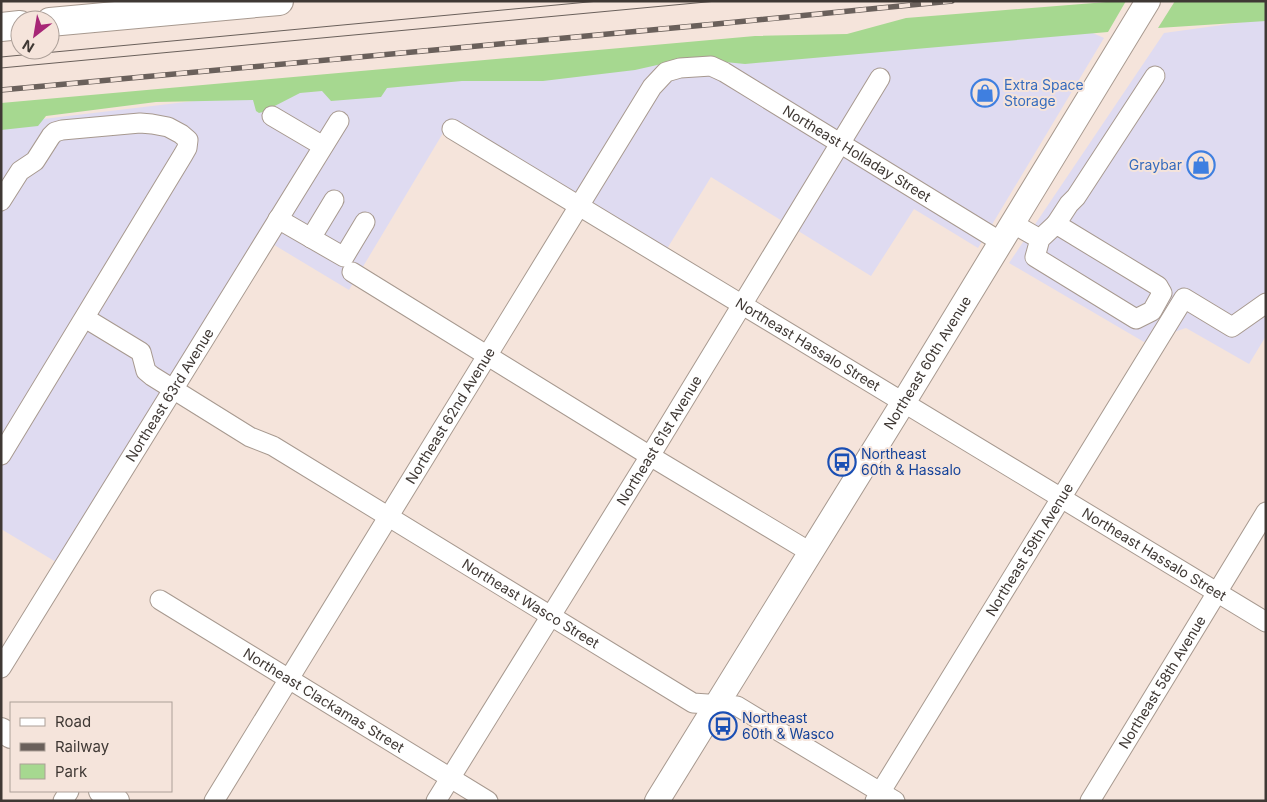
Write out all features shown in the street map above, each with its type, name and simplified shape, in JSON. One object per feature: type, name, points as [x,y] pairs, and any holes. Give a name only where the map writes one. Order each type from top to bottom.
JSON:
[{"type":"highway","points":[[60,21],[279,1]]},
{"type":"main road","name":"Northeast 60th Avenue","points":[[657,801],[1148,1]]},
{"type":"street","name":"Northeast Holladay Street","points":[[711,66],[724,72],[840,143],[1007,233],[1040,239]]},
{"type":"street","name":"Northeast 62nd Avenue","points":[[214,801],[652,87],[666,72],[680,68],[711,66]]},
{"type":"street","points":[[1056,224],[1158,286],[1162,293],[1152,311],[1136,319],[1035,258],[1040,239],[1056,224],[1076,197],[1155,76]]},
{"type":"street","name":"Northeast 61st Avenue","points":[[436,801],[650,456],[880,78]]},
{"type":"street","points":[[272,116],[323,146]]},
{"type":"street","name":"Northeast 63rd Avenue","points":[[1,668],[339,121]]},
{"type":"street","points":[[1,455],[184,155],[188,140],[168,127],[140,123],[62,130],[55,132],[51,136],[35,161],[20,171],[4,192]]},
{"type":"street","name":"Northeast Hassalo Street","points":[[452,129],[1266,622]]},
{"type":"street","points":[[311,238],[334,200]]},
{"type":"street","points":[[278,219],[344,257],[365,222]]},
{"type":"street","points":[[352,272],[650,456],[810,552]]},
{"type":"street","name":"Northeast 59th Avenue","points":[[883,798],[1061,498],[1184,298],[1232,327],[1266,303]]},
{"type":"street","name":"Northeast Wasco Street","points":[[85,318],[141,352],[146,371],[152,376],[250,437],[273,446],[694,703],[737,706],[883,798]]},
{"type":"street","name":"Northeast 58th Avenue","points":[[1090,801],[1266,512]]},
{"type":"street","name":"Northeast Clackamas Street","points":[[160,600],[488,801]]},
{"type":"shaded area","points":[[1266,19],[1266,336],[1249,364],[1186,328],[1144,342],[1009,263],[1164,33]]},
{"type":"shaded area","points":[[1084,29],[1104,38],[978,248],[914,209],[871,276],[711,177],[662,257],[446,128],[349,290],[266,240],[66,568],[1,529],[1,124],[194,101]]},
{"type":"green space","points":[[1126,1],[1108,32],[745,64],[695,59],[675,61],[635,70],[543,81],[462,81],[387,88],[381,97],[331,101],[322,91],[300,93],[259,113],[256,111],[253,100],[156,102],[46,116],[38,126],[1,130],[1,103],[755,36],[847,34],[906,18]]},
{"type":"green space","points":[[1175,1],[1266,1],[1266,21],[1158,28]]},
{"type":"tram line","points":[[1,57],[599,1]]},
{"type":"tram line","points":[[1,68],[717,1]]},
{"type":"railway","points":[[1,90],[952,1]]},
{"type":"place","name":"Extra Space Storage","points":[[985,93]]},
{"type":"place","name":"Graybar","points":[[1201,165]]},
{"type":"place","name":"Northeast 60th & Hassalo","points":[[842,462]]},
{"type":"place","name":"Northeast 60th & Wasco","points":[[723,726]]}]
